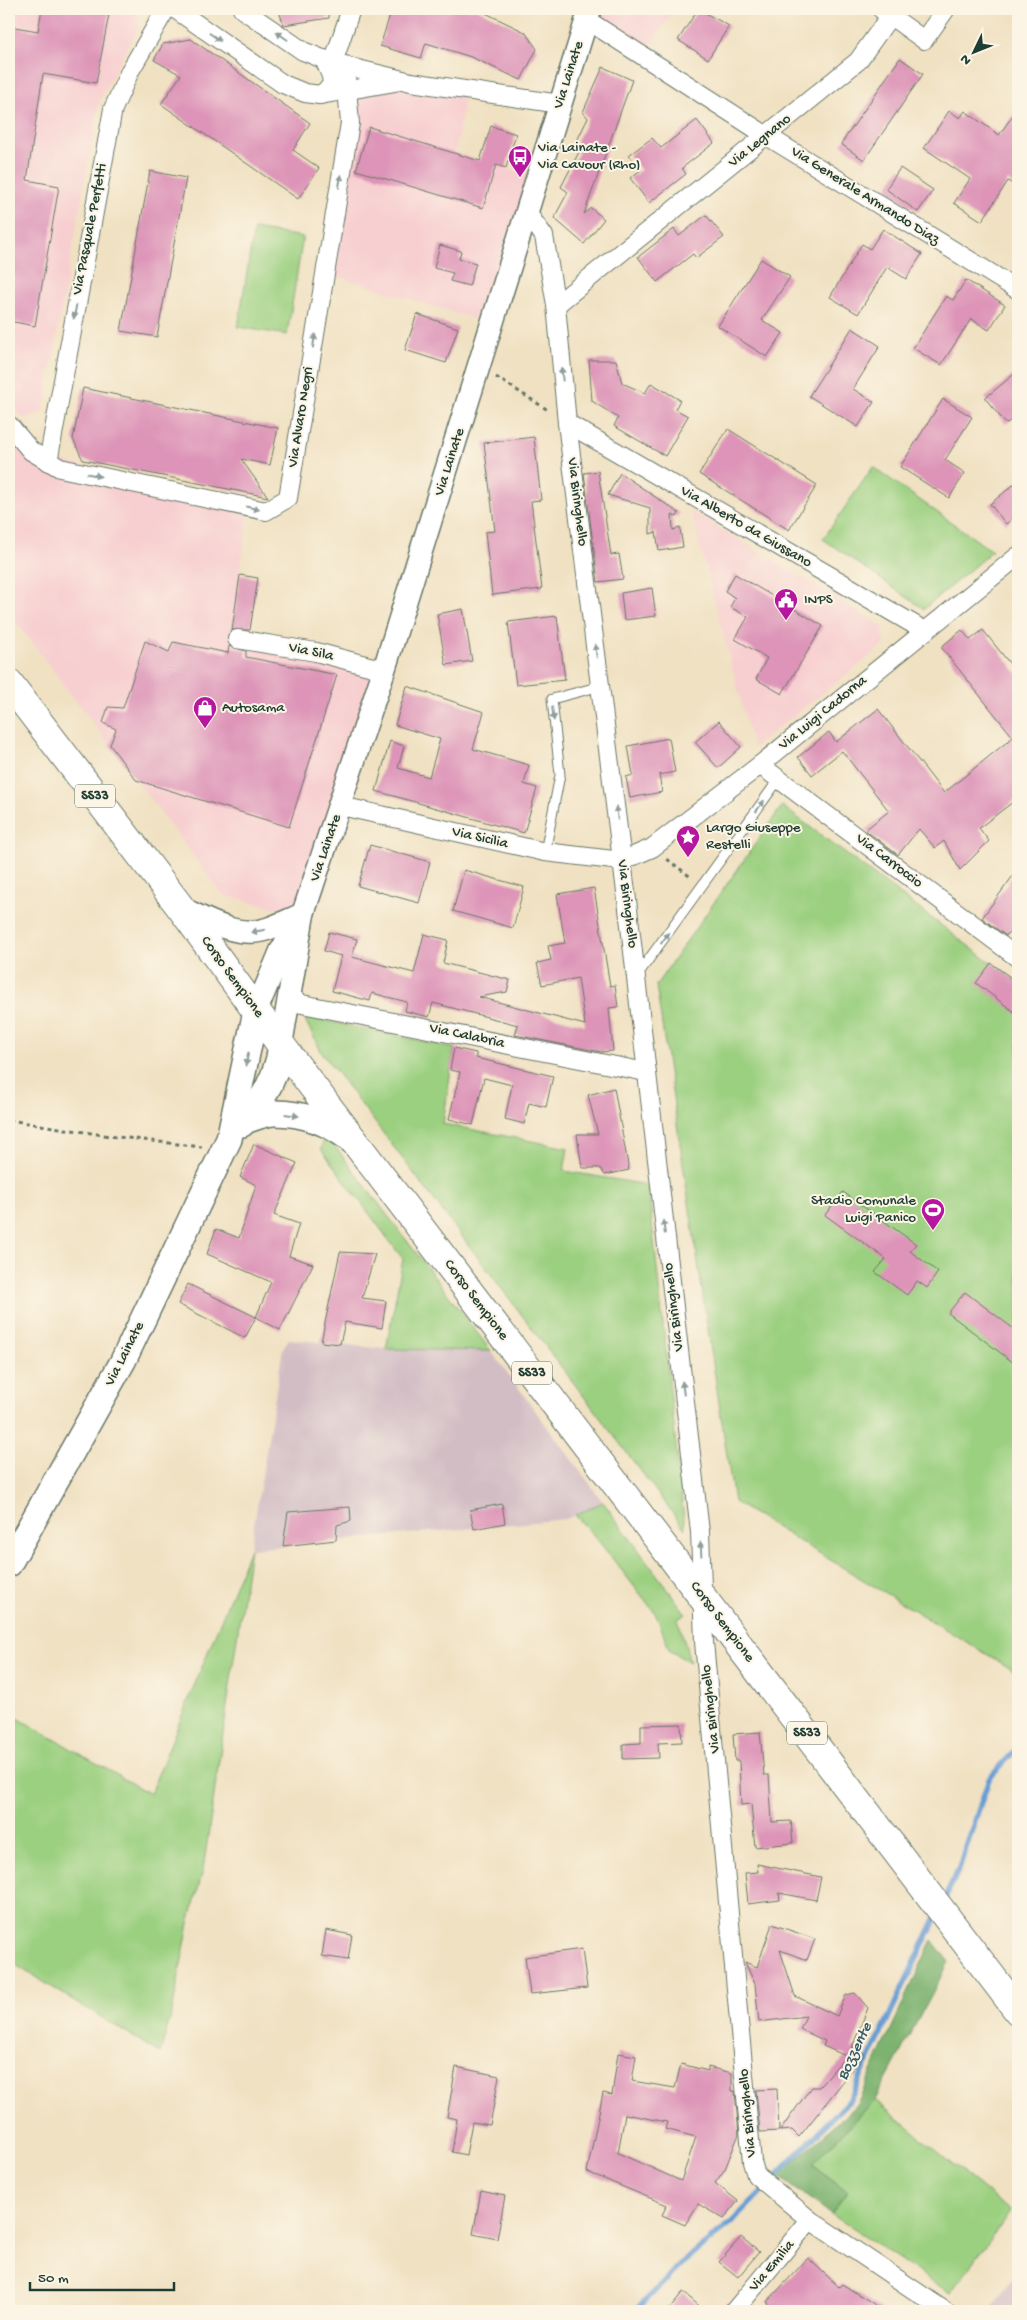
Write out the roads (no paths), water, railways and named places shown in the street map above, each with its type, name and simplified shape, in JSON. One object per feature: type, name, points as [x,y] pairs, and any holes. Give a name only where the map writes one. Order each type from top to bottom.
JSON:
[{"type":"main road","name":"Corso Sempione","points":[[9,683],[181,908],[360,1148],[911,1868],[1018,2011]]},
{"type":"main road","name":"Via Lainate","points":[[232,1138],[256,1011]]},
{"type":"main road","name":"Via Lainate","points":[[9,1564],[123,1361],[232,1138],[262,1100],[272,1082],[280,1062],[282,1045]]},
{"type":"main road","points":[[232,1138],[274,1113],[304,1116],[335,1127],[360,1148]]},
{"type":"street","name":"Via Pasquale Perfetti","points":[[48,462],[113,109],[130,71],[166,9]]},
{"type":"street","points":[[175,9],[283,84],[305,94],[320,96],[374,84],[411,82]]},
{"type":"street","points":[[242,9],[303,51],[334,62],[411,82],[560,104]]},
{"type":"street","points":[[320,96],[332,86],[331,76],[334,62],[351,9]]},
{"type":"street","name":"Via Legnano","points":[[556,305],[858,61],[886,12],[924,40],[946,9]]},
{"type":"street","name":"Via Generale Armando Diaz","points":[[589,14],[766,136],[1018,290]]},
{"type":"street","name":"Via Lainate","points":[[282,1045],[288,996],[304,914],[341,806],[528,214],[589,14]]},
{"type":"street","points":[[334,62],[346,90]]},
{"type":"street","name":"Via Alvaro Negri","points":[[48,462],[60,468],[266,511],[288,498],[350,123],[346,90]]},
{"type":"street","name":"Via Biringhello","points":[[528,214],[544,236],[556,305],[567,423],[636,977],[700,1532],[704,1598],[704,1642],[752,2162],[756,2175],[774,2192],[810,2220],[945,2311]]},
{"type":"street","name":"Via Alberto da Giussano","points":[[567,423],[925,631]]},
{"type":"street","points":[[9,425],[31,451],[48,462]]},
{"type":"street","name":"Via Luigi Cadorna","points":[[622,861],[652,848],[760,765],[1018,556]]},
{"type":"street","name":"Via Sila","points":[[237,639],[316,652],[384,670]]},
{"type":"street","name":"Via Carroccio","points":[[760,765],[1018,958]]},
{"type":"street","name":"Via Sicilia","points":[[341,806],[546,852],[622,861]]},
{"type":"street","points":[[181,908],[218,925],[249,932],[266,930],[304,914]]},
{"type":"street","name":"Via Lainate","points":[[256,1011],[281,951],[304,914]]},
{"type":"street","name":"Via Calabria","points":[[288,996],[302,1004],[646,1072]]},
{"type":"street","name":"Via Emilia","points":[[734,2311],[810,2220]]},
{"type":"lane","points":[[546,852],[560,775],[552,699],[601,686]]},
{"type":"lane","points":[[636,977],[779,779]]},
{"type":"waterway","name":"Bozzente","points":[[944,1900],[958,1871],[989,1779],[1018,1747]]},
{"type":"waterway","name":"Bozzente","points":[[635,2311],[689,2257],[732,2222],[849,2101],[937,1915]]},
{"type":"place","name":"Via Lainate - Via Cavour (Rho)","points":[[520,178]]},
{"type":"place","name":"INPS","points":[[786,621]]},
{"type":"place","name":"Autosama","points":[[205,729]]},
{"type":"place","name":"Largo Giuseppe Restelli","points":[[688,858]]},
{"type":"place","name":"Stadio Comunale Luigi Panico","points":[[933,1231]]}]
